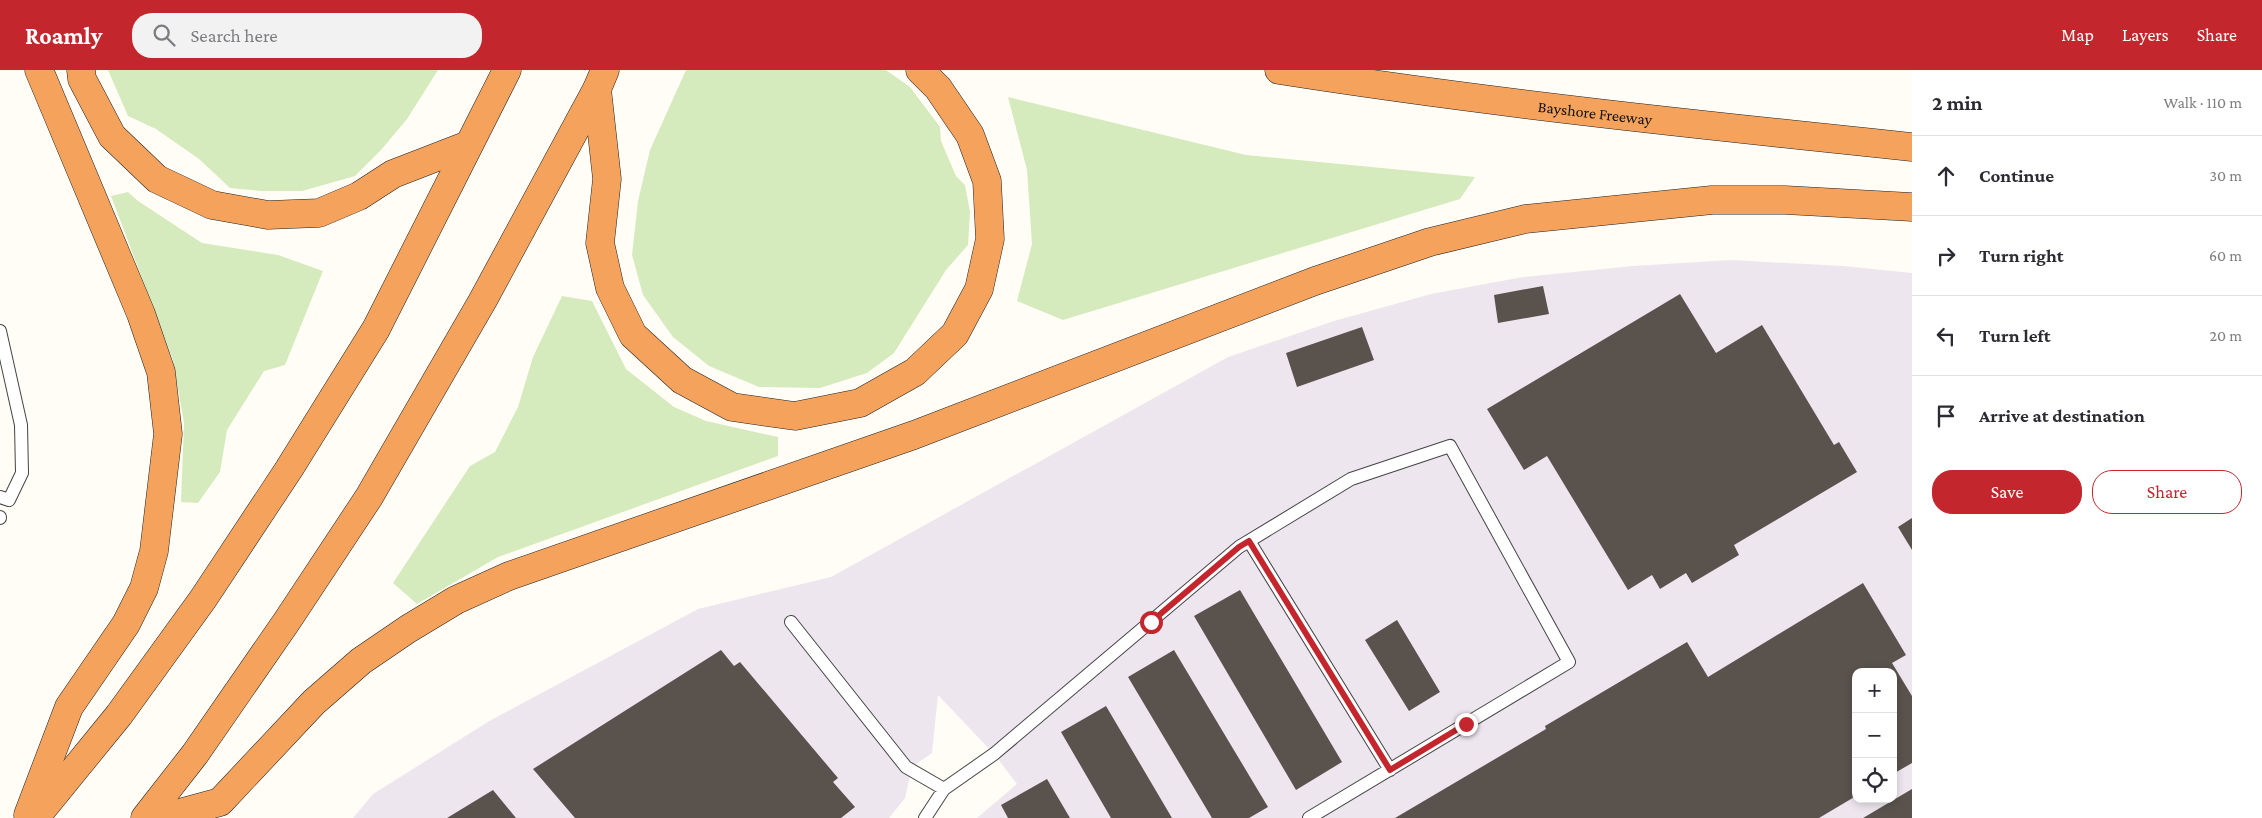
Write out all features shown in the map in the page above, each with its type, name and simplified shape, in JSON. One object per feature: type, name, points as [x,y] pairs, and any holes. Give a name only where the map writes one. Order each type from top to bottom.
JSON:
[{"type":"highway","points":[[27,818],[69,707],[126,624],[144,588],[154,551],[168,434],[161,372],[141,314],[39,70]]},
{"type":"highway","points":[[81,70],[82,79],[112,136],[157,179],[212,205],[268,215],[319,213],[359,196],[393,174],[468,145]]},
{"type":"highway","points":[[35,818],[119,715],[192,615],[289,469],[376,329],[507,70]]},
{"type":"highway","points":[[601,80],[607,179],[600,243],[610,288],[634,335],[682,380],[732,407],[794,416],[860,403],[915,372],[955,334],[979,289],[990,239],[987,181],[970,135],[938,88],[920,70]]},
{"type":"highway","name":"Bayshore Freeway","points":[[1279,70],[1437,94],[1682,124],[1912,147]]},
{"type":"highway","points":[[145,818],[195,754],[287,622],[369,497],[483,300],[601,80]]},
{"type":"highway","points":[[161,818],[220,802],[314,702],[362,661],[408,629],[474,592],[509,576],[914,435],[1314,281],[1430,242],[1525,219],[1712,200],[1785,200],[1912,207]]},
{"type":"lane","points":[[0,331],[21,425],[22,473],[9,500],[0,498]]},
{"type":"lane","points":[[925,818],[944,789],[994,754],[1239,547],[1351,479],[1450,446],[1568,662],[1309,818]]},
{"type":"lane","points":[[1249,541],[1390,770]]},
{"type":"lane","points":[[791,622],[906,768],[944,789]]},
{"type":"shaded area","points":[[1731,260],[1843,266],[1912,273],[1912,818],[977,818],[1017,784],[994,754],[938,695],[932,753],[912,767],[905,798],[889,818],[353,818],[373,794],[491,720],[698,609],[831,577],[1228,357],[1334,321],[1431,294],[1523,277],[1633,266]]},
{"type":"green space","points":[[108,70],[438,70],[407,119],[381,150],[355,176],[302,191],[261,191],[230,188],[199,159],[156,129],[128,116]]},
{"type":"green space","points":[[686,70],[886,70],[910,87],[940,127],[941,141],[956,176],[965,185],[970,212],[968,245],[946,270],[894,353],[867,373],[820,388],[759,387],[709,366],[673,337],[643,295],[632,255],[638,201],[650,150]]},
{"type":"green space","points":[[1008,97],[1246,155],[1475,177],[1460,199],[1063,320],[1017,301],[1032,244],[1027,170]]},
{"type":"green space","points":[[128,192],[138,201],[202,243],[278,255],[323,271],[285,365],[264,371],[227,430],[220,472],[198,503],[181,502],[184,423],[173,360],[111,196]]},
{"type":"green space","points":[[562,296],[592,301],[626,369],[674,407],[706,421],[778,437],[778,456],[498,557],[417,604],[393,583],[470,466],[495,452],[518,407],[533,357]]},
{"type":"building","points":[[1543,286],[1549,314],[1498,323],[1494,295]]},
{"type":"building","points":[[1680,294],[1716,353],[1762,325],[1834,445],[1839,442],[1857,472],[1734,545],[1739,555],[1692,583],[1686,573],[1660,589],[1652,575],[1628,590],[1547,456],[1524,470],[1487,409]]},
{"type":"building","points":[[1362,327],[1374,360],[1297,387],[1286,353]]},
{"type":"building","points":[[1912,518],[1912,550],[1898,527]]},
{"type":"building","points":[[1863,583],[1906,655],[1892,663],[1895,668],[1852,668],[1852,798],[1819,818],[1395,818],[1546,729],[1545,726],[1687,642],[1708,677]]},
{"type":"building","points":[[1240,590],[1342,762],[1296,790],[1194,616]]},
{"type":"building","points":[[1397,620],[1440,692],[1409,711],[1365,640]]},
{"type":"building","points":[[721,650],[734,666],[740,662],[838,778],[833,782],[855,807],[841,818],[575,818],[533,769]]},
{"type":"building","points":[[1174,650],[1268,807],[1249,818],[1212,818],[1128,677]]},
{"type":"building","points":[[1897,671],[1912,696],[1912,763],[1897,772]]},
{"type":"building","points":[[1106,706],[1172,818],[1111,818],[1061,732]]},
{"type":"building","points":[[1047,779],[1070,818],[1008,818],[1001,805]]},
{"type":"building","points":[[1912,789],[1912,818],[1863,818],[1888,803],[1897,803],[1897,798]]},
{"type":"building","points":[[493,790],[516,818],[447,818]]},
{"type":"route","points":[[1151,622],[1239,547],[1249,541],[1390,770],[1466,724]]}]
